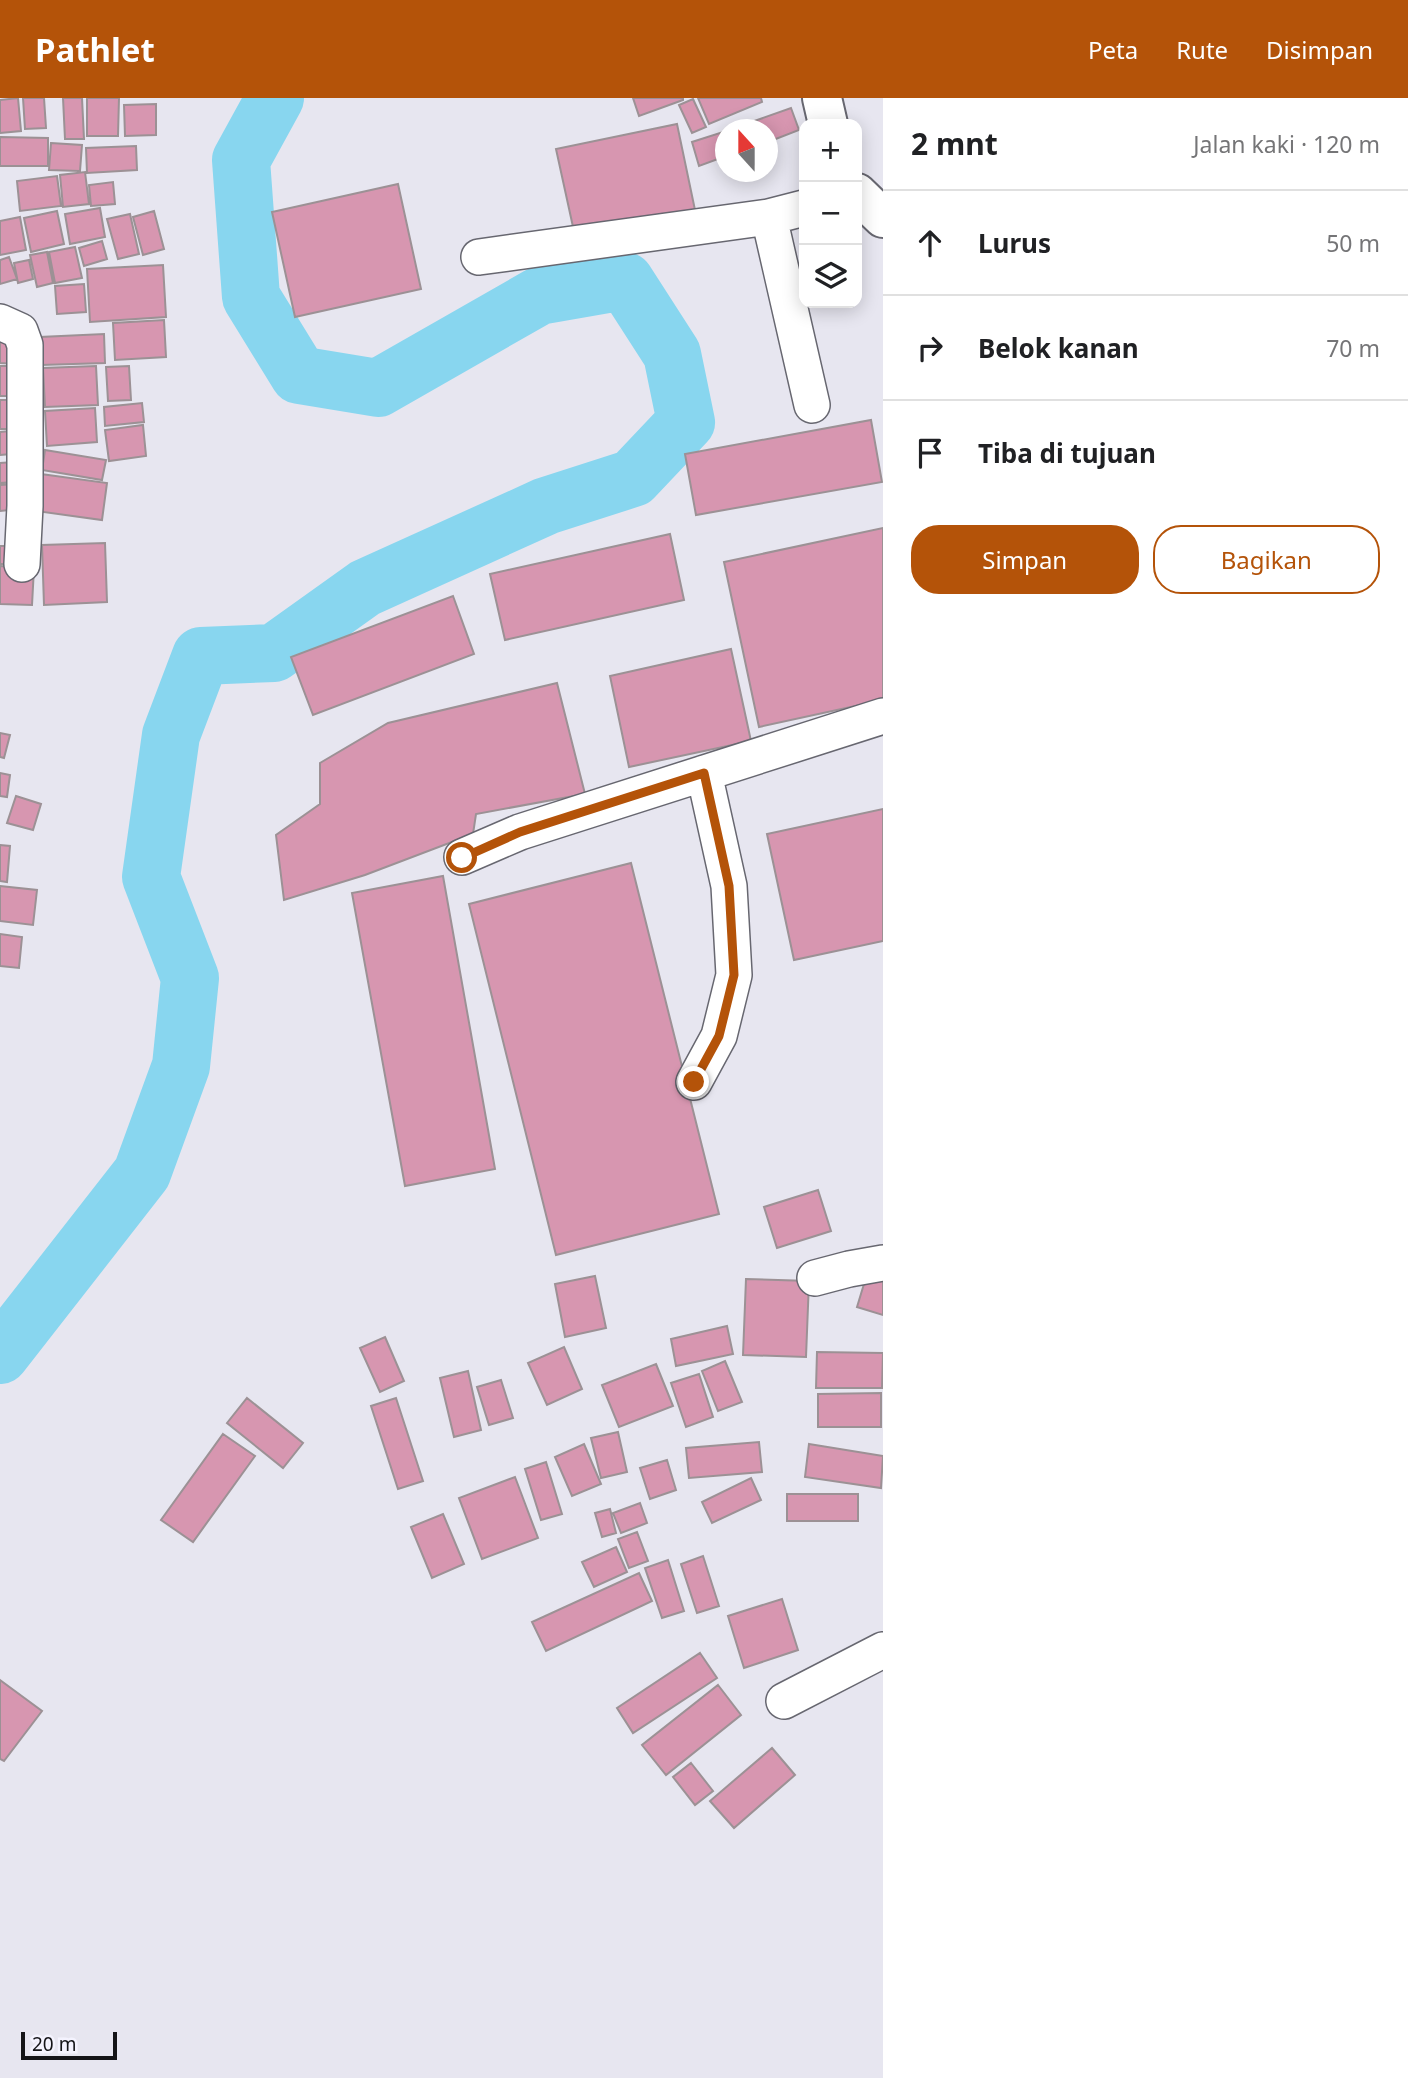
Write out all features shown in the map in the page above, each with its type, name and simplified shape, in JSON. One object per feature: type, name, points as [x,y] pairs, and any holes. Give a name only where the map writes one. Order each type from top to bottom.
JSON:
[{"type":"main road","points":[[822,98],[827,119]]},
{"type":"main road","points":[[862,198],[883,218]]},
{"type":"street","points":[[479,257],[769,217],[799,209]]},
{"type":"street","points":[[769,217],[812,405]]},
{"type":"street","points":[[0,322],[20,331],[25,345],[22,564]]},
{"type":"street","points":[[462,858],[520,832],[883,716]]},
{"type":"street","points":[[694,1082],[719,1036],[734,975],[729,886],[704,773]]},
{"type":"street","points":[[815,1278],[883,1263]]},
{"type":"street","points":[[784,1701],[883,1650]]},
{"type":"building","points":[[18,98],[21,131],[0,133],[0,100]]},
{"type":"building","points":[[23,98],[44,98],[46,128],[25,129]]},
{"type":"building","points":[[63,98],[82,98],[84,139],[65,139]]},
{"type":"building","points":[[87,98],[119,98],[118,136],[87,136]]},
{"type":"building","points":[[633,98],[683,98],[683,100],[639,116]]},
{"type":"building","points":[[698,98],[761,98],[762,102],[715,119],[709,124]]},
{"type":"building","points":[[693,99],[706,127],[692,133],[679,105]]},
{"type":"building","points":[[156,104],[156,135],[125,136],[124,105]]},
{"type":"building","points":[[791,108],[799,130],[778,138],[778,119],[760,119]]},
{"type":"building","points":[[677,124],[695,210],[575,236],[556,149]]},
{"type":"building","points":[[715,135],[715,160],[699,166],[692,142]]},
{"type":"building","points":[[0,137],[48,138],[48,166],[0,166]]},
{"type":"building","points":[[51,143],[82,145],[80,171],[49,170]]},
{"type":"building","points":[[136,146],[137,170],[87,173],[86,148]]},
{"type":"building","points":[[85,172],[89,204],[63,207],[60,175]]},
{"type":"building","points":[[57,176],[61,206],[20,211],[17,181]]},
{"type":"building","points":[[113,182],[115,204],[91,206],[89,185]]},
{"type":"building","points":[[398,184],[421,289],[295,317],[272,212]]},
{"type":"building","points":[[100,208],[105,237],[70,244],[65,214]]},
{"type":"building","points":[[57,211],[64,244],[31,252],[24,218]]},
{"type":"building","points":[[154,211],[164,249],[143,255],[133,217]]},
{"type":"building","points":[[130,214],[139,254],[118,259],[107,219]]},
{"type":"building","points":[[20,217],[26,250],[0,255],[0,221]]},
{"type":"building","points":[[102,241],[107,259],[84,266],[79,248]]},
{"type":"building","points":[[75,247],[82,278],[55,283],[49,252]]},
{"type":"building","points":[[47,252],[53,283],[37,287],[30,255]]},
{"type":"building","points":[[9,257],[17,279],[0,284],[0,260]]},
{"type":"building","points":[[29,260],[33,279],[18,283],[14,263]]},
{"type":"building","points":[[163,265],[166,317],[90,322],[87,269]]},
{"type":"building","points":[[84,284],[86,312],[57,314],[55,286]]},
{"type":"building","points":[[164,320],[166,357],[115,360],[113,323]]},
{"type":"building","points":[[0,332],[18,334],[16,364],[0,363]]},
{"type":"building","points":[[104,334],[105,363],[41,365],[40,337]]},
{"type":"building","points":[[0,366],[14,366],[15,396],[0,396]]},
{"type":"building","points":[[96,366],[98,405],[45,407],[43,368]]},
{"type":"building","points":[[129,366],[131,400],[108,401],[106,367]]},
{"type":"building","points":[[0,400],[19,400],[19,429],[0,429]]},
{"type":"building","points":[[142,403],[144,422],[105,426],[104,407]]},
{"type":"building","points":[[95,408],[97,442],[47,446],[45,411]]},
{"type":"building","points":[[871,420],[882,482],[696,515],[685,454]]},
{"type":"building","points":[[143,425],[146,456],[109,461],[105,430]]},
{"type":"building","points":[[20,430],[22,453],[0,455],[0,432]]},
{"type":"building","points":[[45,450],[106,460],[102,480],[42,470]]},
{"type":"building","points":[[13,462],[14,482],[0,483],[0,463]]},
{"type":"building","points":[[41,474],[107,483],[102,520],[36,511]]},
{"type":"building","points":[[17,484],[18,509],[0,511],[0,485]]},
{"type":"building","points":[[883,528],[883,700],[759,727],[724,562]]},
{"type":"building","points":[[670,534],[684,600],[505,640],[490,574]]},
{"type":"building","points":[[105,543],[107,602],[44,605],[42,545]]},
{"type":"building","points":[[0,546],[5,546],[5,564],[0,564]]},
{"type":"building","points":[[0,566],[34,568],[32,605],[0,604]]},
{"type":"building","points":[[453,596],[474,654],[313,715],[291,657]]},
{"type":"building","points":[[731,649],[751,741],[629,767],[610,676]]},
{"type":"building","points":[[557,683],[585,794],[476,814],[473,834],[365,875],[284,900],[276,835],[320,804],[320,763],[388,723]]},
{"type":"building","points":[[0,733],[10,735],[4,758],[0,757]]},
{"type":"building","points":[[0,773],[10,775],[7,797],[0,796]]},
{"type":"building","points":[[16,796],[41,804],[33,830],[7,823]]},
{"type":"building","points":[[883,809],[883,941],[794,960],[767,834]]},
{"type":"building","points":[[0,845],[10,846],[7,882],[0,881]]},
{"type":"building","points":[[631,863],[719,1214],[556,1255],[469,904]]},
{"type":"building","points":[[443,876],[495,1169],[405,1186],[352,893]]},
{"type":"building","points":[[0,886],[37,890],[33,925],[0,921]]},
{"type":"building","points":[[0,934],[22,937],[19,968],[0,966]]},
{"type":"building","points":[[818,1190],[831,1231],[777,1248],[764,1207]]},
{"type":"building","points":[[867,1274],[883,1279],[883,1315],[857,1307]]},
{"type":"building","points":[[595,1276],[606,1328],[565,1337],[555,1284]]},
{"type":"building","points":[[746,1279],[809,1281],[806,1357],[743,1355]]},
{"type":"building","points":[[727,1326],[733,1354],[676,1366],[671,1339]]},
{"type":"building","points":[[385,1337],[404,1381],[380,1392],[360,1348]]},
{"type":"building","points":[[564,1347],[582,1389],[547,1405],[528,1363]]},
{"type":"building","points":[[817,1352],[883,1353],[882,1388],[816,1388]]},
{"type":"building","points":[[725,1361],[742,1402],[718,1411],[702,1371]]},
{"type":"building","points":[[656,1364],[673,1406],[619,1427],[602,1385]]},
{"type":"building","points":[[468,1371],[481,1430],[454,1437],[440,1378]]},
{"type":"building","points":[[699,1374],[713,1417],[686,1427],[671,1383]]},
{"type":"building","points":[[501,1380],[513,1418],[489,1425],[477,1387]]},
{"type":"building","points":[[881,1393],[881,1427],[818,1427],[818,1394]]},
{"type":"building","points":[[247,1398],[303,1443],[283,1468],[227,1423]]},
{"type":"building","points":[[396,1398],[423,1481],[398,1489],[371,1406]]},
{"type":"building","points":[[618,1432],[627,1472],[601,1478],[591,1438]]},
{"type":"building","points":[[223,1434],[255,1456],[193,1542],[161,1520]]},
{"type":"building","points":[[759,1442],[762,1472],[689,1478],[686,1448]]},
{"type":"building","points":[[584,1444],[601,1484],[572,1496],[555,1457]]},
{"type":"building","points":[[809,1444],[883,1456],[881,1488],[805,1477]]},
{"type":"building","points":[[667,1460],[676,1490],[650,1499],[640,1468]]},
{"type":"building","points":[[546,1462],[562,1514],[541,1520],[525,1469]]},
{"type":"building","points":[[515,1477],[538,1538],[482,1559],[459,1498]]},
{"type":"building","points":[[751,1478],[761,1500],[712,1523],[702,1502]]},
{"type":"building","points":[[787,1494],[858,1494],[858,1521],[787,1521]]},
{"type":"building","points":[[640,1503],[647,1523],[621,1533],[613,1513]]},
{"type":"building","points":[[610,1509],[616,1533],[602,1537],[595,1513]]},
{"type":"building","points":[[443,1514],[464,1564],[432,1578],[411,1527]]},
{"type":"building","points":[[637,1532],[648,1561],[629,1568],[618,1539]]},
{"type":"building","points":[[616,1547],[627,1572],[594,1587],[582,1562]]},
{"type":"building","points":[[703,1556],[719,1606],[697,1613],[681,1564]]},
{"type":"building","points":[[668,1560],[684,1611],[662,1618],[645,1568]]},
{"type":"building","points":[[639,1573],[652,1601],[546,1651],[532,1622]]},
{"type":"building","points":[[782,1599],[798,1650],[744,1668],[728,1616]]},
{"type":"building","points":[[700,1653],[717,1678],[633,1733],[617,1708]]},
{"type":"building","points":[[0,1680],[42,1711],[4,1761],[0,1759]]},
{"type":"building","points":[[718,1685],[741,1715],[666,1775],[642,1745]]},
{"type":"building","points":[[772,1748],[795,1775],[734,1828],[710,1801]]},
{"type":"building","points":[[691,1763],[713,1791],[695,1805],[673,1777]]},
{"type":"waterway","points":[[0,1355],[142,1173],[181,1066],[190,978],[151,877],[171,735],[201,656],[274,653],[365,588],[546,506],[633,478],[686,422],[672,354],[625,281],[539,296],[378,388],[299,375],[251,297],[241,160],[275,98]]},
{"type":"route","points":[[462,858],[520,832],[704,773],[729,886],[734,975],[719,1036],[694,1082]]}]
